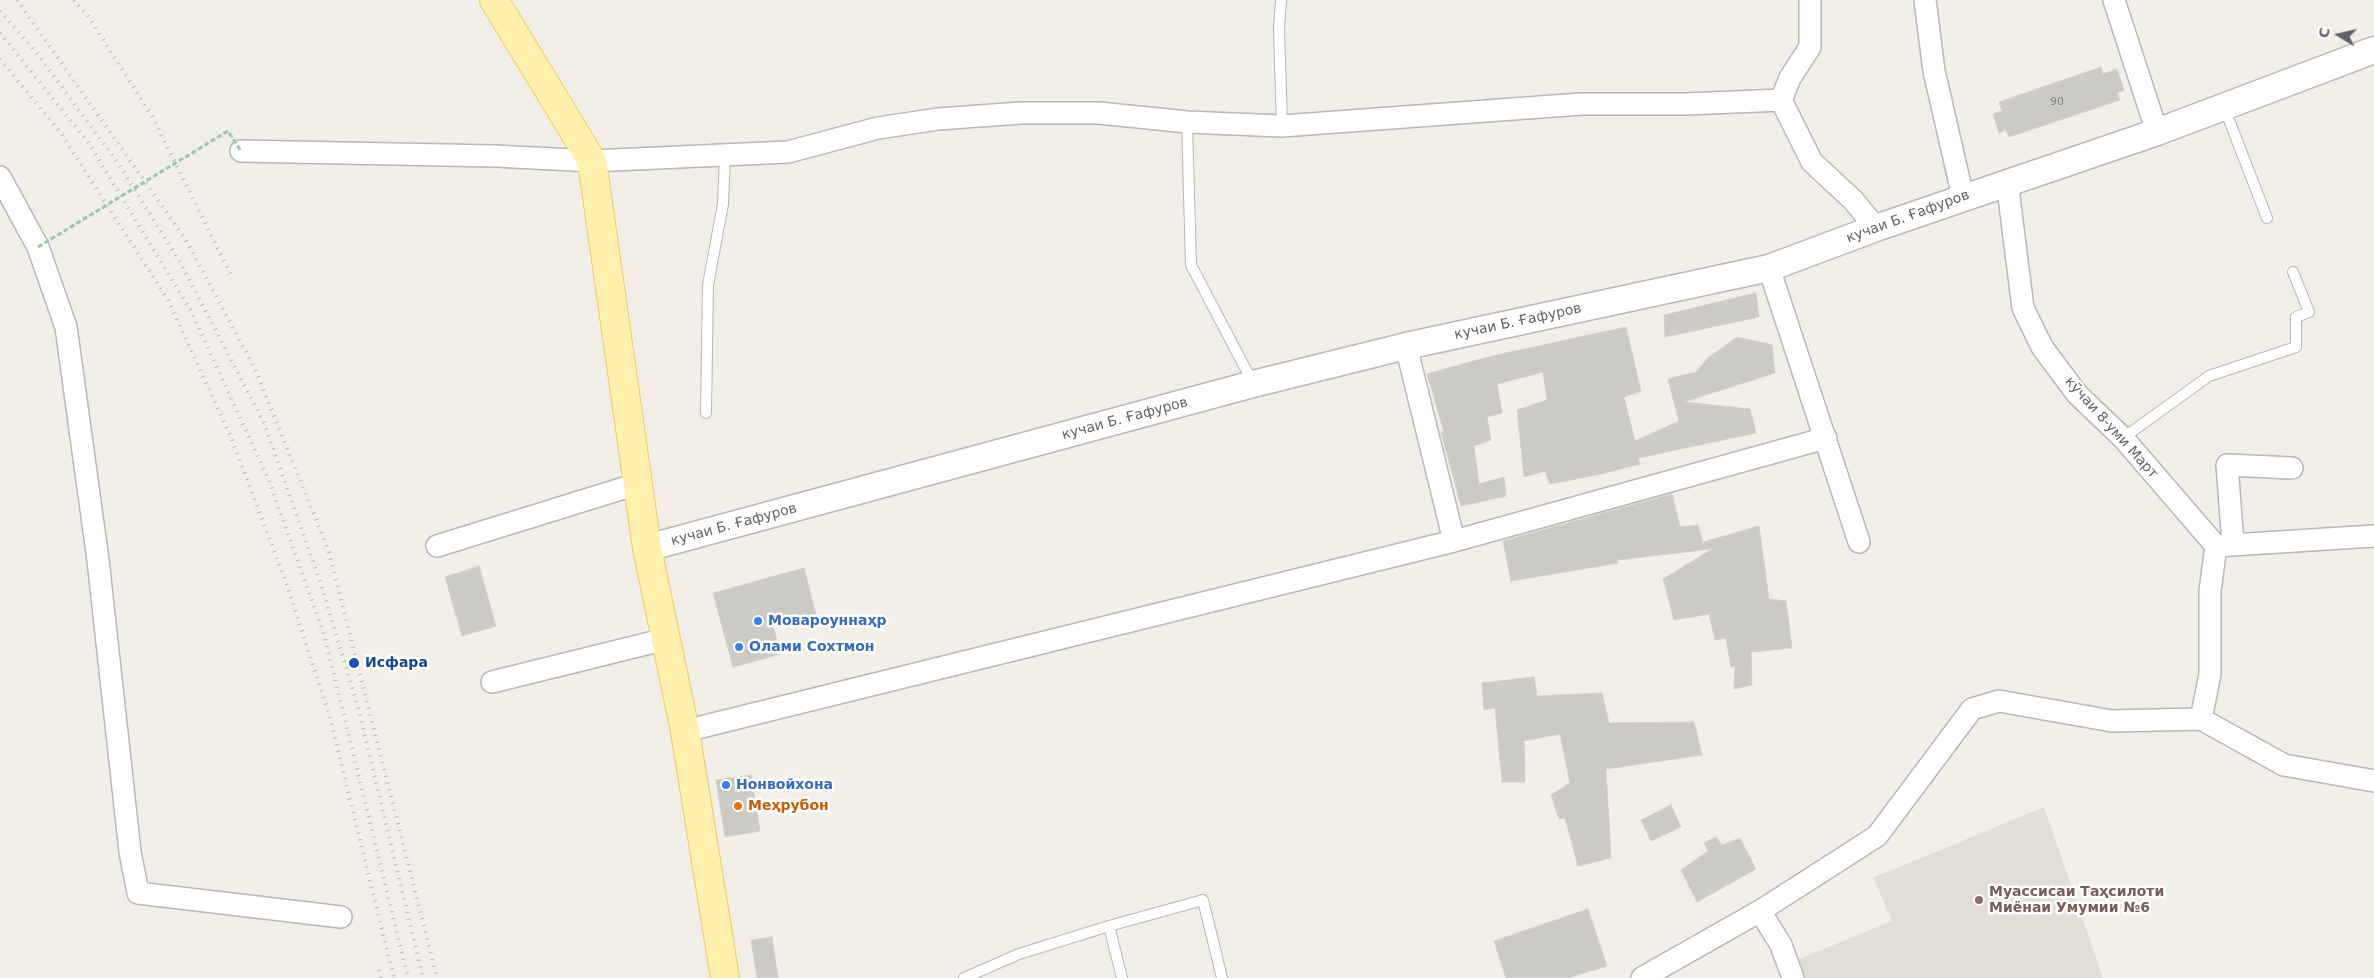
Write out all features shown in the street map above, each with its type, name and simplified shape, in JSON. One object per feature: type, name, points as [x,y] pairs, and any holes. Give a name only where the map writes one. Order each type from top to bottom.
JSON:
[{"type":"main road","points":[[494,0],[592,161],[647,548],[685,731],[725,978]]},
{"type":"street","points":[[1810,0],[1810,47],[1790,78],[1781,100],[1812,162],[1853,200],[1876,228]]},
{"type":"street","points":[[1925,0],[1934,71],[1963,197]]},
{"type":"street","points":[[2114,0],[2157,132]]},
{"type":"street","name":"кучаи Б. Ғафуров","points":[[647,548],[1253,384],[1406,346],[1769,268],[2007,181],[2157,132],[2374,50]]},
{"type":"street","points":[[241,151],[495,156],[592,161],[788,152],[878,128],[947,119],[1021,113],[1099,113],[1187,122],[1282,126],[1581,104],[1686,104],[1781,100]]},
{"type":"street","points":[[0,177],[38,247],[66,327],[98,560],[130,852],[138,893],[341,917]]},
{"type":"street","name":"кӯчаи 8-уми Март","points":[[2007,181],[2023,308],[2042,347],[2077,394],[2123,438],[2224,545]]},
{"type":"street","points":[[1769,268],[1859,542]]},
{"type":"street","points":[[1406,346],[1454,541]]},
{"type":"street","points":[[685,731],[1454,541],[1826,438]]},
{"type":"street","points":[[2201,718],[2210,674],[2210,591],[2224,545],[2227,465],[2292,468]]},
{"type":"street","points":[[437,546],[637,484]]},
{"type":"street","points":[[2224,545],[2374,536]]},
{"type":"street","points":[[492,682],[666,640]]},
{"type":"street","points":[[1642,978],[1760,911],[1877,836],[1972,709],[1999,701],[2112,721],[2201,718],[2284,765],[2374,781]]},
{"type":"street","points":[[1760,911],[1781,945],[1793,978]]},
{"type":"lane","points":[[1281,0],[1279,29],[1282,126]]},
{"type":"lane","points":[[2224,106],[2268,218]]},
{"type":"lane","points":[[1187,122],[1191,264],[1253,384]]},
{"type":"lane","points":[[706,413],[708,284],[723,204],[726,156]]},
{"type":"lane","points":[[2123,438],[2209,376],[2296,347],[2296,317],[2309,312],[2293,272]]},
{"type":"lane","points":[[964,978],[1019,954],[1109,926],[1203,900],[1222,978]]},
{"type":"lane","points":[[1109,926],[1122,978]]},
{"type":"path","points":[[38,247],[228,131],[241,151]]},
{"type":"shaded area","name":"Муассисаи Таҳсилоти Миёнаи Умумии №6","points":[[2044,807],[2103,978],[1804,978],[1797,960],[1892,921],[1873,878]]},
{"type":"building","points":[[2101,67],[2103,74],[2117,69],[2124,90],[2117,93],[2120,100],[2009,137],[2006,130],[1999,133],[1993,114],[2002,111],[1999,102]]},
{"type":"building","points":[[1756,293],[1759,317],[1665,337],[1664,315]]},
{"type":"building","points":[[1626,327],[1641,391],[1624,397],[1635,441],[1679,421],[1668,379],[1696,372],[1708,358],[1737,337],[1772,345],[1775,373],[1684,402],[1750,409],[1756,433],[1638,458],[1640,464],[1550,484],[1545,471],[1524,477],[1517,410],[1547,400],[1543,372],[1497,384],[1502,413],[1487,417],[1491,440],[1474,446],[1479,484],[1504,477],[1506,496],[1461,506],[1441,432],[1444,432],[1427,374],[1492,356]]},
{"type":"building","points":[[1672,494],[1680,527],[1698,525],[1703,542],[1759,526],[1769,599],[1786,601],[1792,648],[1751,652],[1752,685],[1734,689],[1735,666],[1731,667],[1726,638],[1715,640],[1709,614],[1674,620],[1663,579],[1712,549],[1617,560],[1618,563],[1511,581],[1503,541]]},
{"type":"building","points":[[479,566],[496,626],[462,636],[445,577]]},
{"type":"building","name":"Мовароуннаҳр","points":[[804,568],[816,615],[773,626],[781,654],[733,667],[713,593]]},
{"type":"building","points":[[1534,677],[1537,696],[1602,693],[1609,723],[1694,722],[1702,755],[1606,769],[1611,858],[1578,866],[1565,818],[1559,819],[1551,795],[1570,783],[1560,734],[1524,741],[1525,782],[1502,782],[1495,708],[1484,710],[1482,683]]},
{"type":"building","name":"Меҳрубон","points":[[751,775],[760,831],[725,837],[716,780]]},
{"type":"building","points":[[1671,805],[1681,827],[1651,841],[1641,820]]},
{"type":"building","points":[[1716,837],[1722,845],[1740,838],[1756,869],[1697,902],[1681,870],[1708,851],[1704,843]]},
{"type":"building","points":[[1588,909],[1607,966],[1568,978],[1506,978],[1494,941]]},
{"type":"building","points":[[772,937],[778,978],[757,978],[751,940]]},
{"type":"railway","points":[[17,0],[186,240],[255,369],[329,552],[437,978]]},
{"type":"railway","points":[[74,0],[88,16],[153,118],[231,275]]},
{"type":"railway","points":[[0,11],[36,52],[118,163],[180,262],[264,423],[320,581],[358,707],[423,978]]},
{"type":"railway","points":[[0,33],[88,142],[191,311],[269,481],[324,634],[408,978]]},
{"type":"railway","points":[[0,59],[60,132],[168,300],[231,437],[286,582],[329,714],[394,978]]},
{"type":"railway","points":[[379,970],[381,978]]},
{"type":"place","name":"Мовароуннаҳр","points":[[758,621]]},
{"type":"place","name":"Олами Сохтмон","points":[[739,647]]},
{"type":"place","name":"Исфара","points":[[354,663]]},
{"type":"place","name":"Нонвойхона","points":[[726,785]]},
{"type":"place","name":"Меҳрубон","points":[[738,806]]},
{"type":"place","name":"Муассисаи Таҳсилоти Миёнаи Умумии №6","points":[[1979,900]]}]
